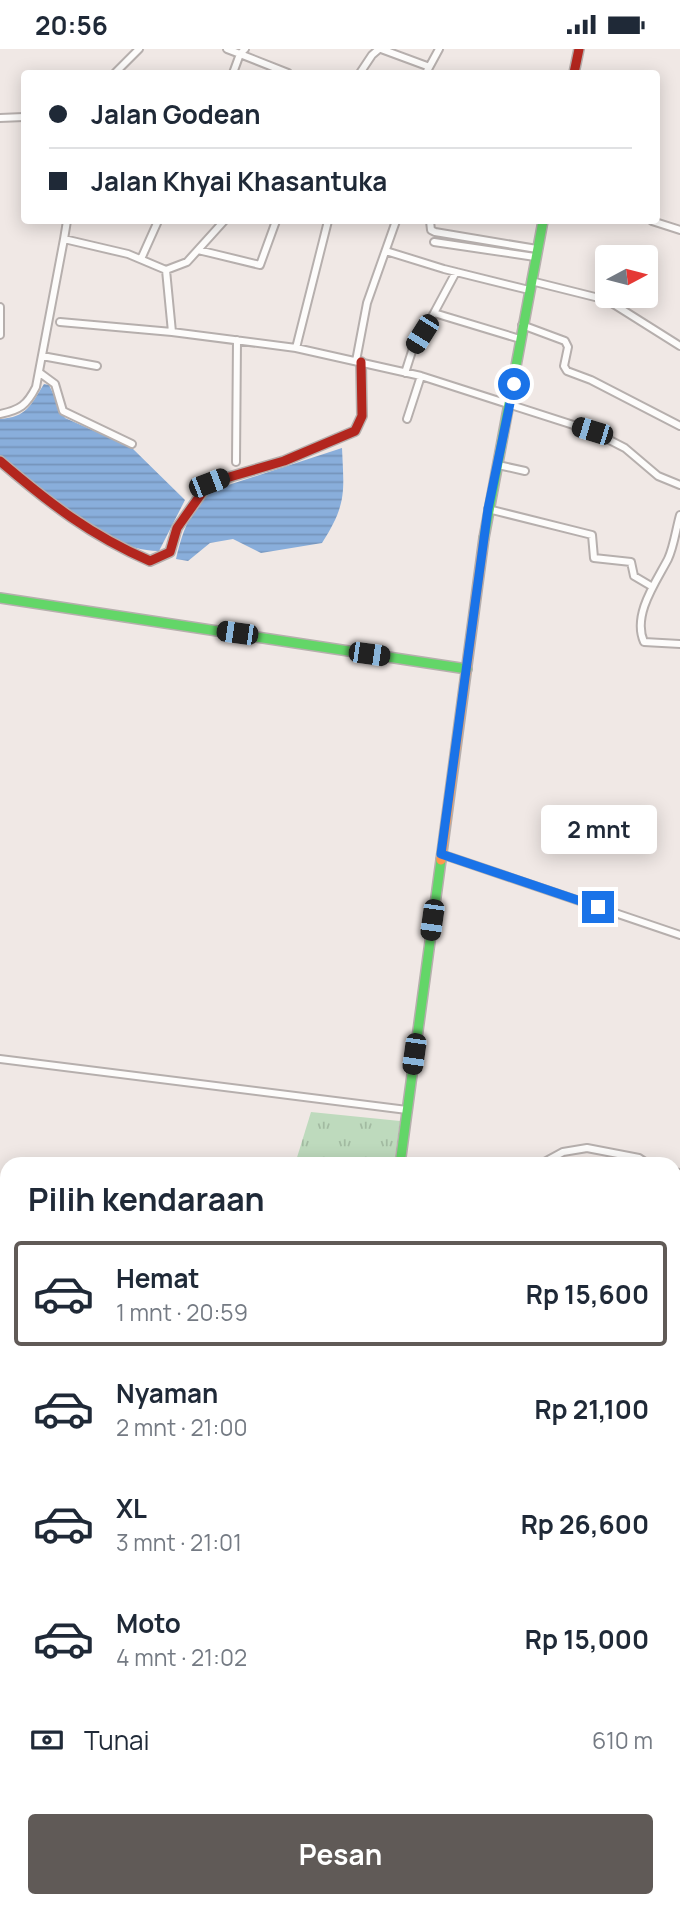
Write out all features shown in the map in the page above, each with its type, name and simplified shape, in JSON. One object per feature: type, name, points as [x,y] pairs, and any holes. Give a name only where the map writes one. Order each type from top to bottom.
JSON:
[{"type":"street","points":[[119,70],[138,49]]},
{"type":"street","points":[[227,49],[243,52],[282,70]]},
{"type":"street","points":[[362,70],[372,55],[380,49],[427,65]]},
{"type":"street","points":[[426,70],[439,49]]},
{"type":"street","points":[[575,70],[579,49]]},
{"type":"street","points":[[234,70],[243,52]]},
{"type":"street","points":[[0,118],[21,117]]},
{"type":"street","points":[[0,414],[18,410],[26,404],[40,373],[66,224]]},
{"type":"street","points":[[141,259],[157,224]]},
{"type":"street","points":[[64,239],[141,259],[166,269],[178,267],[221,224]]},
{"type":"street","points":[[198,250],[260,265],[275,224]]},
{"type":"street","points":[[296,348],[327,224]]},
{"type":"street","points":[[0,461],[61,513],[108,543],[150,561],[170,552],[177,528],[209,483],[284,461],[355,431],[362,416],[359,361],[368,303],[396,224]]},
{"type":"street","points":[[430,224],[431,230],[435,232],[536,253]]},
{"type":"street","points":[[401,1157],[488,509],[510,406],[522,325],[542,224]]},
{"type":"street","points":[[660,224],[680,230]]},
{"type":"street","points":[[434,242],[536,253]]},
{"type":"street","points":[[386,251],[456,272],[607,300],[680,346]]},
{"type":"street","points":[[166,269],[172,332]]},
{"type":"street","points":[[405,373],[413,348],[456,272]]},
{"type":"street","points":[[0,307],[0,335]]},
{"type":"street","points":[[433,313],[520,339]]},
{"type":"street","points":[[60,322],[172,332],[296,348],[421,376],[592,431],[625,448],[658,476],[680,485]]},
{"type":"street","points":[[522,325],[565,341],[568,347],[564,366],[567,371],[591,380],[680,426]]},
{"type":"street","points":[[236,462],[237,340]]},
{"type":"street","points":[[43,356],[97,366]]},
{"type":"street","points":[[40,373],[55,384],[63,411],[132,444]]},
{"type":"street","points":[[407,419],[421,376]]},
{"type":"street","points":[[498,465],[525,471]]},
{"type":"street","points":[[488,509],[592,535],[594,558],[631,562],[634,576],[651,586]]},
{"type":"street","points":[[680,515],[669,557],[651,586],[641,628],[642,641],[680,644]]},
{"type":"street","points":[[0,598],[467,669]]},
{"type":"street","points":[[441,854],[680,935]]},
{"type":"street","points":[[0,1059],[407,1110]]},
{"type":"street","points":[[555,1157],[587,1148],[634,1157]]},
{"type":"green space","points":[[311,1112],[400,1121],[395,1157],[297,1157]]},
{"type":"water","points":[[44,384],[49,385],[65,418],[131,447],[185,500],[159,551],[116,541],[95,530],[55,502],[0,457],[0,419],[22,413]]},
{"type":"water","points":[[342,448],[340,507],[322,543],[261,553],[233,539],[210,543],[188,561],[176,559],[188,521],[198,505],[213,490]]},
{"type":"traffic: fast","points":[[484,538],[542,224]]},
{"type":"traffic: fast","points":[[0,598],[467,669]]},
{"type":"traffic: fast","points":[[401,1157],[441,860]]},
{"type":"traffic: slow","points":[[441,860],[484,538]]},
{"type":"traffic: jam","points":[[575,70],[579,49]]},
{"type":"traffic: jam","points":[[0,461],[71,517],[150,561],[170,552],[177,528],[209,483],[284,461],[355,431],[362,416],[361,362]]},
{"type":"route","points":[[514,384],[488,509],[441,854],[598,907]]}]
